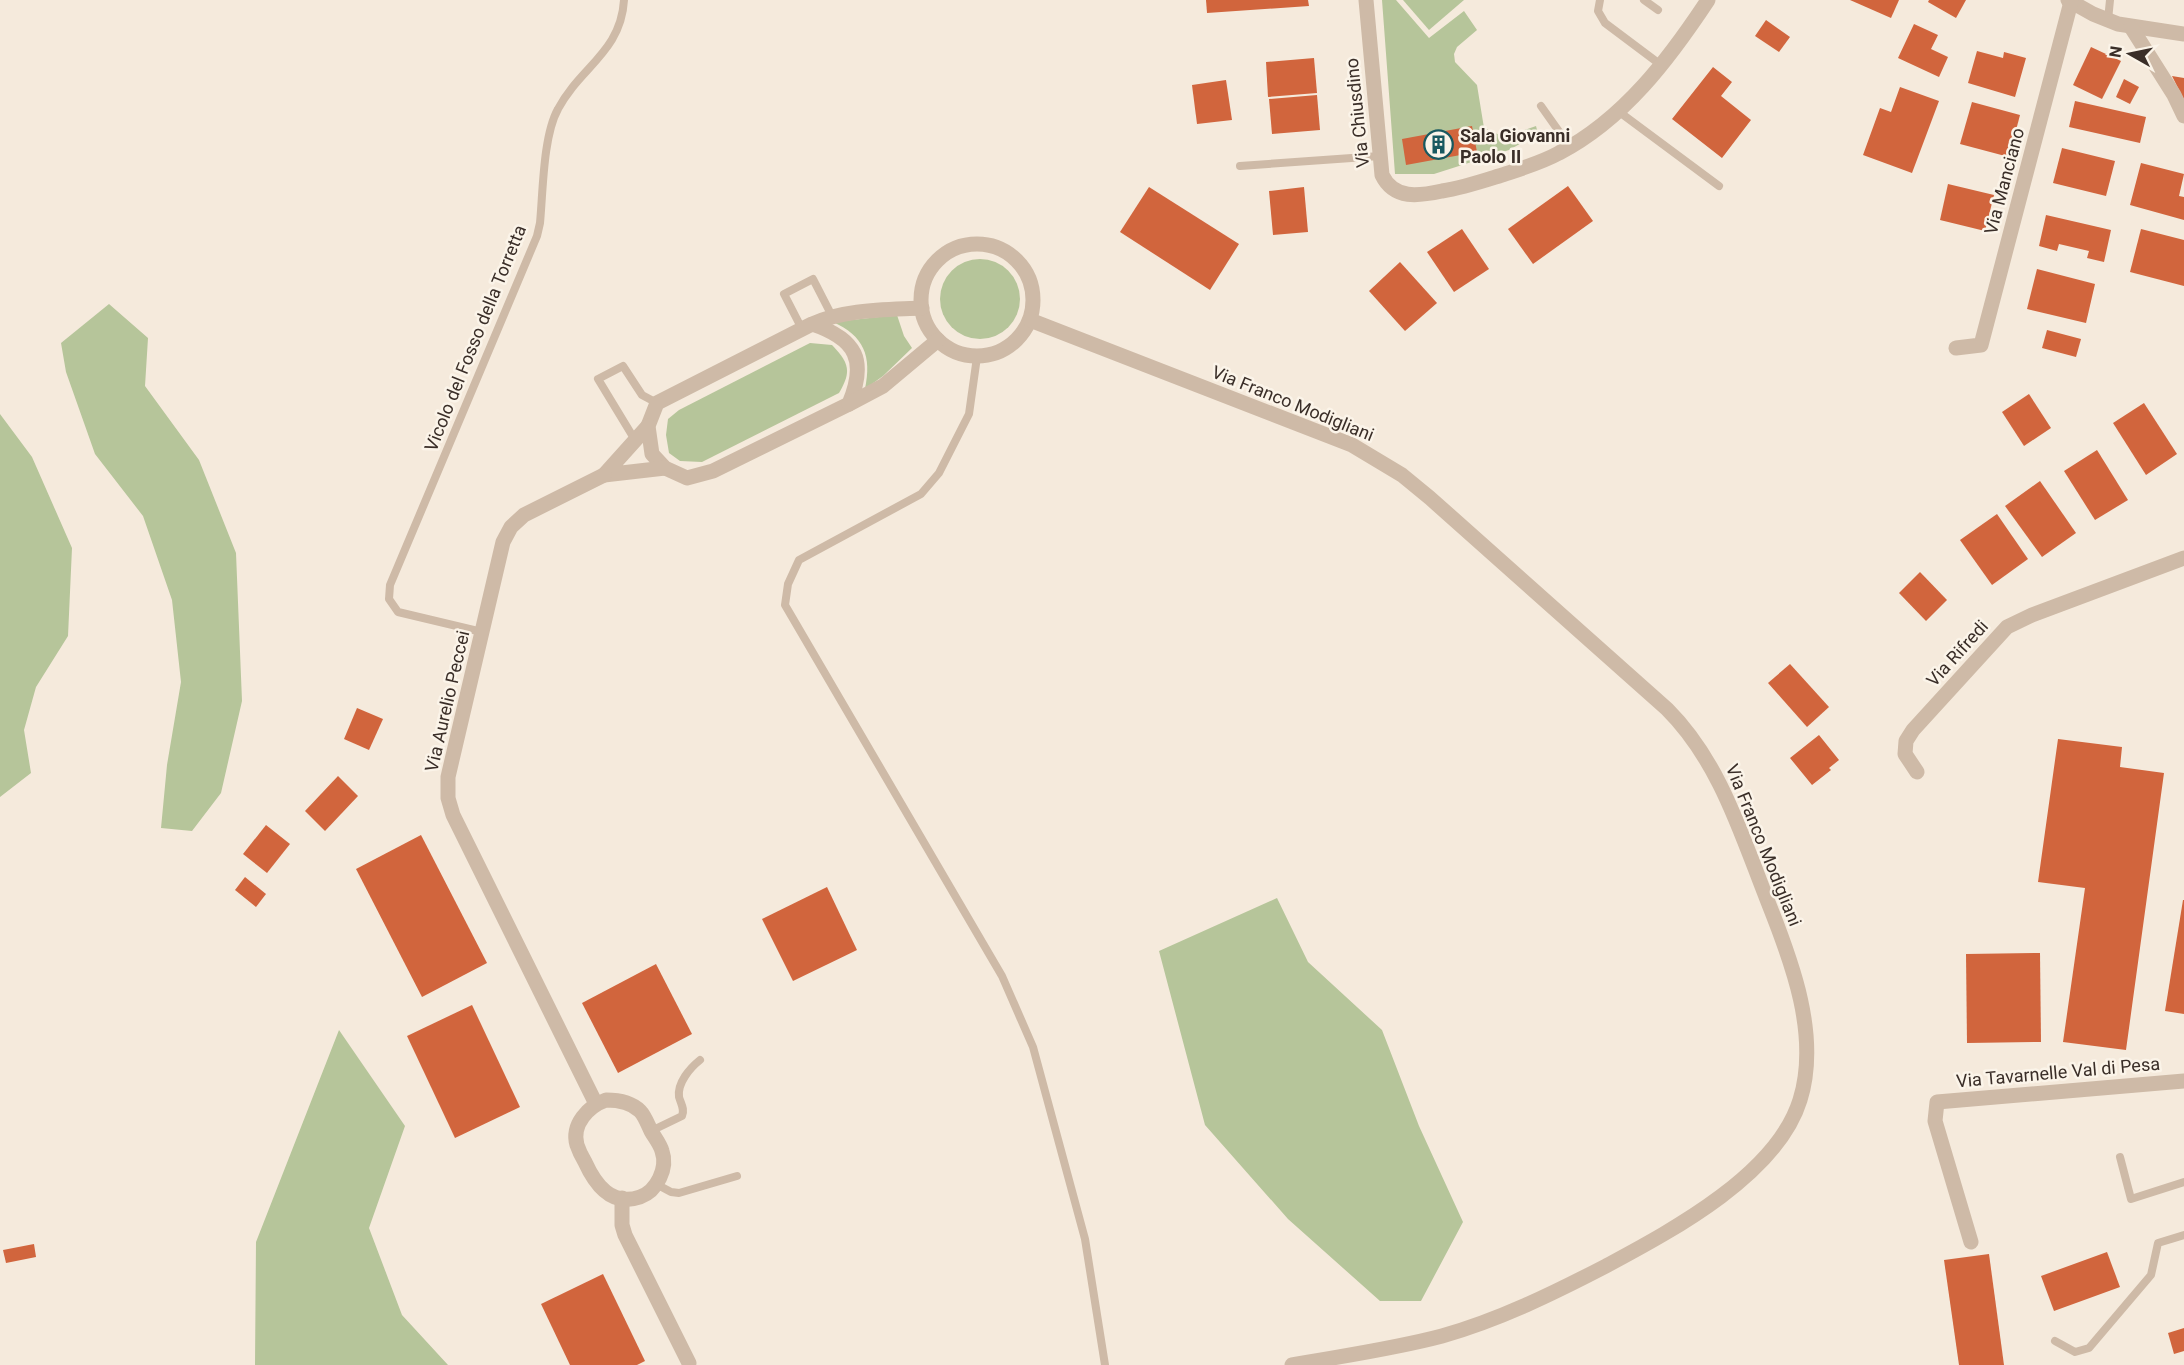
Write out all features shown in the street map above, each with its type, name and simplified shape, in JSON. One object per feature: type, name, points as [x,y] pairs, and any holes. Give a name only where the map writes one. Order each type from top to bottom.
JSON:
[{"type":"street","name":"Via Chiusdino","points":[[1366,0],[1382,175],[1386,183],[1398,193],[1413,195],[1434,193],[1472,184],[1534,164],[1570,147],[1618,111],[1662,65],[1708,0]]},
{"type":"street","points":[[2069,1],[2108,20],[2131,27],[2184,34]]},
{"type":"street","name":"Via Manciano","points":[[1956,348],[1981,345],[2069,1]]},
{"type":"street","points":[[2131,27],[2174,95],[2184,116]]},
{"type":"street","points":[[974,243],[993,245],[1010,254],[1023,267],[1031,284],[1034,302],[1030,321],[1020,336],[1006,348],[977,357],[953,351],[938,340],[928,326],[922,308],[922,289],[928,272],[940,257],[956,247],[974,243]]},
{"type":"street","points":[[922,308],[856,312],[832,316],[807,326],[657,403],[648,426],[651,454],[665,468],[687,478],[713,471],[883,386],[938,340]]},
{"type":"street","name":"Via Franco Modigliani","points":[[1030,321],[1352,445],[1402,475],[1423,493],[1667,709],[1699,746],[1726,798],[1772,911],[1796,982],[1803,1020],[1806,1058],[1804,1084],[1797,1109],[1788,1127],[1762,1160],[1707,1207],[1668,1232],[1574,1282],[1483,1322],[1422,1341],[1292,1365]]},
{"type":"street","points":[[807,326],[843,338],[855,353],[858,380],[849,404]]},
{"type":"street","name":"Via Aurelio Peccei","points":[[604,475],[648,426]]},
{"type":"street","name":"Via Aurelio Peccei","points":[[596,1104],[453,815],[448,798],[448,777],[503,542],[511,527],[524,514],[604,475],[665,468]]},
{"type":"street","name":"Via Rifredi","points":[[1917,772],[1905,754],[1904,747],[1910,735],[2007,627],[2032,615],[2184,558]]},
{"type":"street","name":"Via Tavarnelle Val di Pesa","points":[[1971,1242],[1935,1121],[1937,1102],[2184,1081]]},
{"type":"street","points":[[606,1100],[631,1104],[642,1112],[662,1152],[664,1161],[662,1173],[656,1184],[641,1197],[622,1198],[601,1190],[594,1182],[576,1144],[576,1135],[579,1123],[586,1112],[596,1104],[606,1100]]},
{"type":"street","points":[[622,1198],[622,1225],[625,1235],[689,1363]]},
{"type":"lane","name":"Vicolo del Fosso della Torretta","points":[[482,633],[398,612],[390,599],[390,585],[537,236],[549,136],[557,110],[568,92],[611,42],[620,27],[624,0]]},
{"type":"lane","points":[[1600,0],[1599,10],[1605,23],[1662,65]]},
{"type":"lane","points":[[1644,0],[1658,10]]},
{"type":"lane","points":[[2108,20],[2110,0]]},
{"type":"lane","points":[[1541,106],[1570,147]]},
{"type":"lane","points":[[1618,111],[1719,186]]},
{"type":"lane","points":[[1240,166],[1380,156]]},
{"type":"lane","points":[[807,326],[784,294],[813,279],[832,316]]},
{"type":"lane","points":[[977,357],[969,414],[939,473],[921,494],[799,560],[788,584],[785,605],[1002,976],[1033,1047],[1085,1239],[1105,1365]]},
{"type":"lane","points":[[635,440],[598,379],[622,366],[642,395],[657,403]]},
{"type":"lane","points":[[651,1131],[682,1116],[684,1111],[679,1092],[681,1085],[693,1066],[700,1060]]},
{"type":"lane","points":[[2120,1157],[2131,1198],[2184,1182]]},
{"type":"lane","points":[[656,1184],[670,1192],[679,1193],[737,1176]]},
{"type":"lane","points":[[2055,1341],[2075,1352],[2089,1348],[2151,1275],[2158,1243],[2184,1235]]},
{"type":"green space","points":[[1382,0],[1396,0],[1429,38],[1464,11],[1477,30],[1457,47],[1454,54],[1455,62],[1477,85],[1484,128],[1504,137],[1536,126],[1538,134],[1509,150],[1434,174],[1395,174]]},
{"type":"green space","points":[[1403,0],[1464,0],[1429,30]]},
{"type":"green space","points":[[980,259],[995,262],[1008,271],[1017,284],[1020,299],[1017,314],[1008,327],[995,336],[980,339],[965,336],[952,327],[943,314],[940,299],[943,284],[952,271],[965,262]]},
{"type":"green space","points":[[109,304],[148,338],[145,386],[199,460],[236,553],[242,701],[221,793],[192,831],[161,828],[167,765],[181,682],[172,600],[143,516],[95,454],[66,372],[61,343]]},
{"type":"green space","points":[[897,315],[904,336],[912,348],[883,376],[865,389],[867,367],[863,348],[852,334],[833,322]]},
{"type":"green space","points":[[810,343],[832,345],[845,362],[846,379],[839,393],[702,462],[680,461],[669,453],[666,435],[668,419],[679,410]]},
{"type":"green space","points":[[0,414],[32,457],[72,548],[68,636],[36,687],[24,730],[31,773],[0,797]]},
{"type":"green space","points":[[1277,898],[1308,962],[1382,1030],[1419,1126],[1463,1222],[1421,1301],[1380,1301],[1288,1219],[1205,1125],[1159,951]]},
{"type":"green space","points":[[339,1030],[405,1126],[369,1228],[402,1315],[448,1365],[255,1365],[256,1242]]},
{"type":"building","points":[[1206,0],[1308,0],[1309,6],[1207,13]]},
{"type":"building","points":[[1850,0],[1899,0],[1891,18]]},
{"type":"building","points":[[1929,0],[1966,0],[1956,18],[1928,2]]},
{"type":"building","points":[[1766,20],[1790,37],[1779,52],[1755,36]]},
{"type":"building","points":[[1914,24],[1938,35],[1931,49],[1948,57],[1939,77],[1898,58]]},
{"type":"building","points":[[2091,47],[2121,61],[2102,99],[2073,85]]},
{"type":"building","points":[[1977,51],[2003,58],[2004,52],[2026,58],[2015,97],[1968,83]]},
{"type":"building","points":[[1314,58],[1317,93],[1268,97],[1266,62]]},
{"type":"building","points":[[1713,67],[1732,82],[1721,96],[1751,120],[1722,158],[1672,119]]},
{"type":"building","points":[[2172,76],[2184,78],[2184,100]]},
{"type":"building","points":[[2124,79],[2139,87],[2130,104],[2116,97]]},
{"type":"building","points":[[1226,80],[1232,120],[1197,124],[1192,85]]},
{"type":"building","points":[[1900,87],[1939,101],[1912,173],[1863,155],[1880,108],[1891,112]]},
{"type":"building","points":[[1317,95],[1320,130],[1272,134],[1269,99]]},
{"type":"building","points":[[2075,101],[2146,117],[2140,143],[2069,127]]},
{"type":"building","points":[[1972,102],[2020,115],[2009,157],[1960,144]]},
{"type":"building","name":"Sala Giovanni Paolo II","points":[[1472,126],[1477,152],[1406,165],[1402,139]]},
{"type":"building","points":[[2062,148],[2115,161],[2106,196],[2053,183]]},
{"type":"building","points":[[2141,163],[2184,174],[2179,196],[2184,197],[2184,220],[2130,205]]},
{"type":"building","points":[[1948,184],[1994,195],[1985,231],[1940,220]]},
{"type":"building","points":[[1568,186],[1593,221],[1533,264],[1508,229]]},
{"type":"building","points":[[1149,187],[1239,244],[1210,290],[1120,232]]},
{"type":"building","points":[[1304,187],[1308,232],[1273,235],[1269,191]]},
{"type":"building","points":[[2046,215],[2111,230],[2104,262],[2087,258],[2089,251],[2059,244],[2057,251],[2039,246]]},
{"type":"building","points":[[1462,229],[1489,269],[1454,292],[1427,252]]},
{"type":"building","points":[[2141,229],[2184,240],[2184,286],[2130,272]]},
{"type":"building","points":[[1400,262],[1437,303],[1405,331],[1369,291]]},
{"type":"building","points":[[2037,269],[2095,284],[2086,323],[2027,309]]},
{"type":"building","points":[[2047,330],[2081,339],[2076,357],[2042,348]]},
{"type":"building","points":[[2029,394],[2051,428],[2024,446],[2002,412]]},
{"type":"building","points":[[2144,403],[2177,454],[2146,475],[2113,423]]},
{"type":"building","points":[[2097,450],[2128,500],[2095,520],[2064,471]]},
{"type":"building","points":[[2040,481],[2076,533],[2042,557],[2005,506]]},
{"type":"building","points":[[1997,514],[2028,559],[1992,585],[1960,540]]},
{"type":"building","points":[[1920,572],[1947,600],[1926,621],[1899,593]]},
{"type":"building","points":[[1790,664],[1829,707],[1807,727],[1768,683]]},
{"type":"building","points":[[357,708],[383,719],[369,750],[344,739]]},
{"type":"building","points":[[1819,735],[1839,760],[1829,768],[1831,770],[1812,785],[1790,758]]},
{"type":"building","points":[[2058,739],[2122,747],[2120,767],[2164,773],[2126,1050],[2063,1042],[2085,888],[2038,882]]},
{"type":"building","points":[[338,776],[358,796],[325,831],[305,811]]},
{"type":"building","points":[[266,825],[290,844],[267,873],[243,854]]},
{"type":"building","points":[[421,835],[487,963],[422,997],[356,869]]},
{"type":"building","points":[[245,877],[266,894],[256,907],[235,890]]},
{"type":"building","points":[[827,887],[857,950],[793,981],[762,919]]},
{"type":"building","points":[[2184,900],[2184,1014],[2165,1011]]},
{"type":"building","points":[[2040,953],[2041,1042],[1967,1043],[1966,954]]},
{"type":"building","points":[[656,964],[692,1034],[618,1073],[582,1003]]},
{"type":"building","points":[[472,1005],[520,1107],[455,1138],[407,1036]]},
{"type":"building","points":[[34,1244],[36,1257],[6,1263],[3,1250]]},
{"type":"building","points":[[2107,1252],[2120,1287],[2054,1311],[2041,1276]]},
{"type":"building","points":[[1989,1254],[2004,1365],[1959,1365],[1944,1260]]},
{"type":"building","points":[[603,1274],[645,1361],[637,1365],[570,1365],[541,1304]]},
{"type":"building","points":[[2184,1328],[2184,1351],[2174,1354],[2168,1333]]},
{"type":"place","name":"Sala Giovanni Paolo II","points":[[1439,145]]}]
